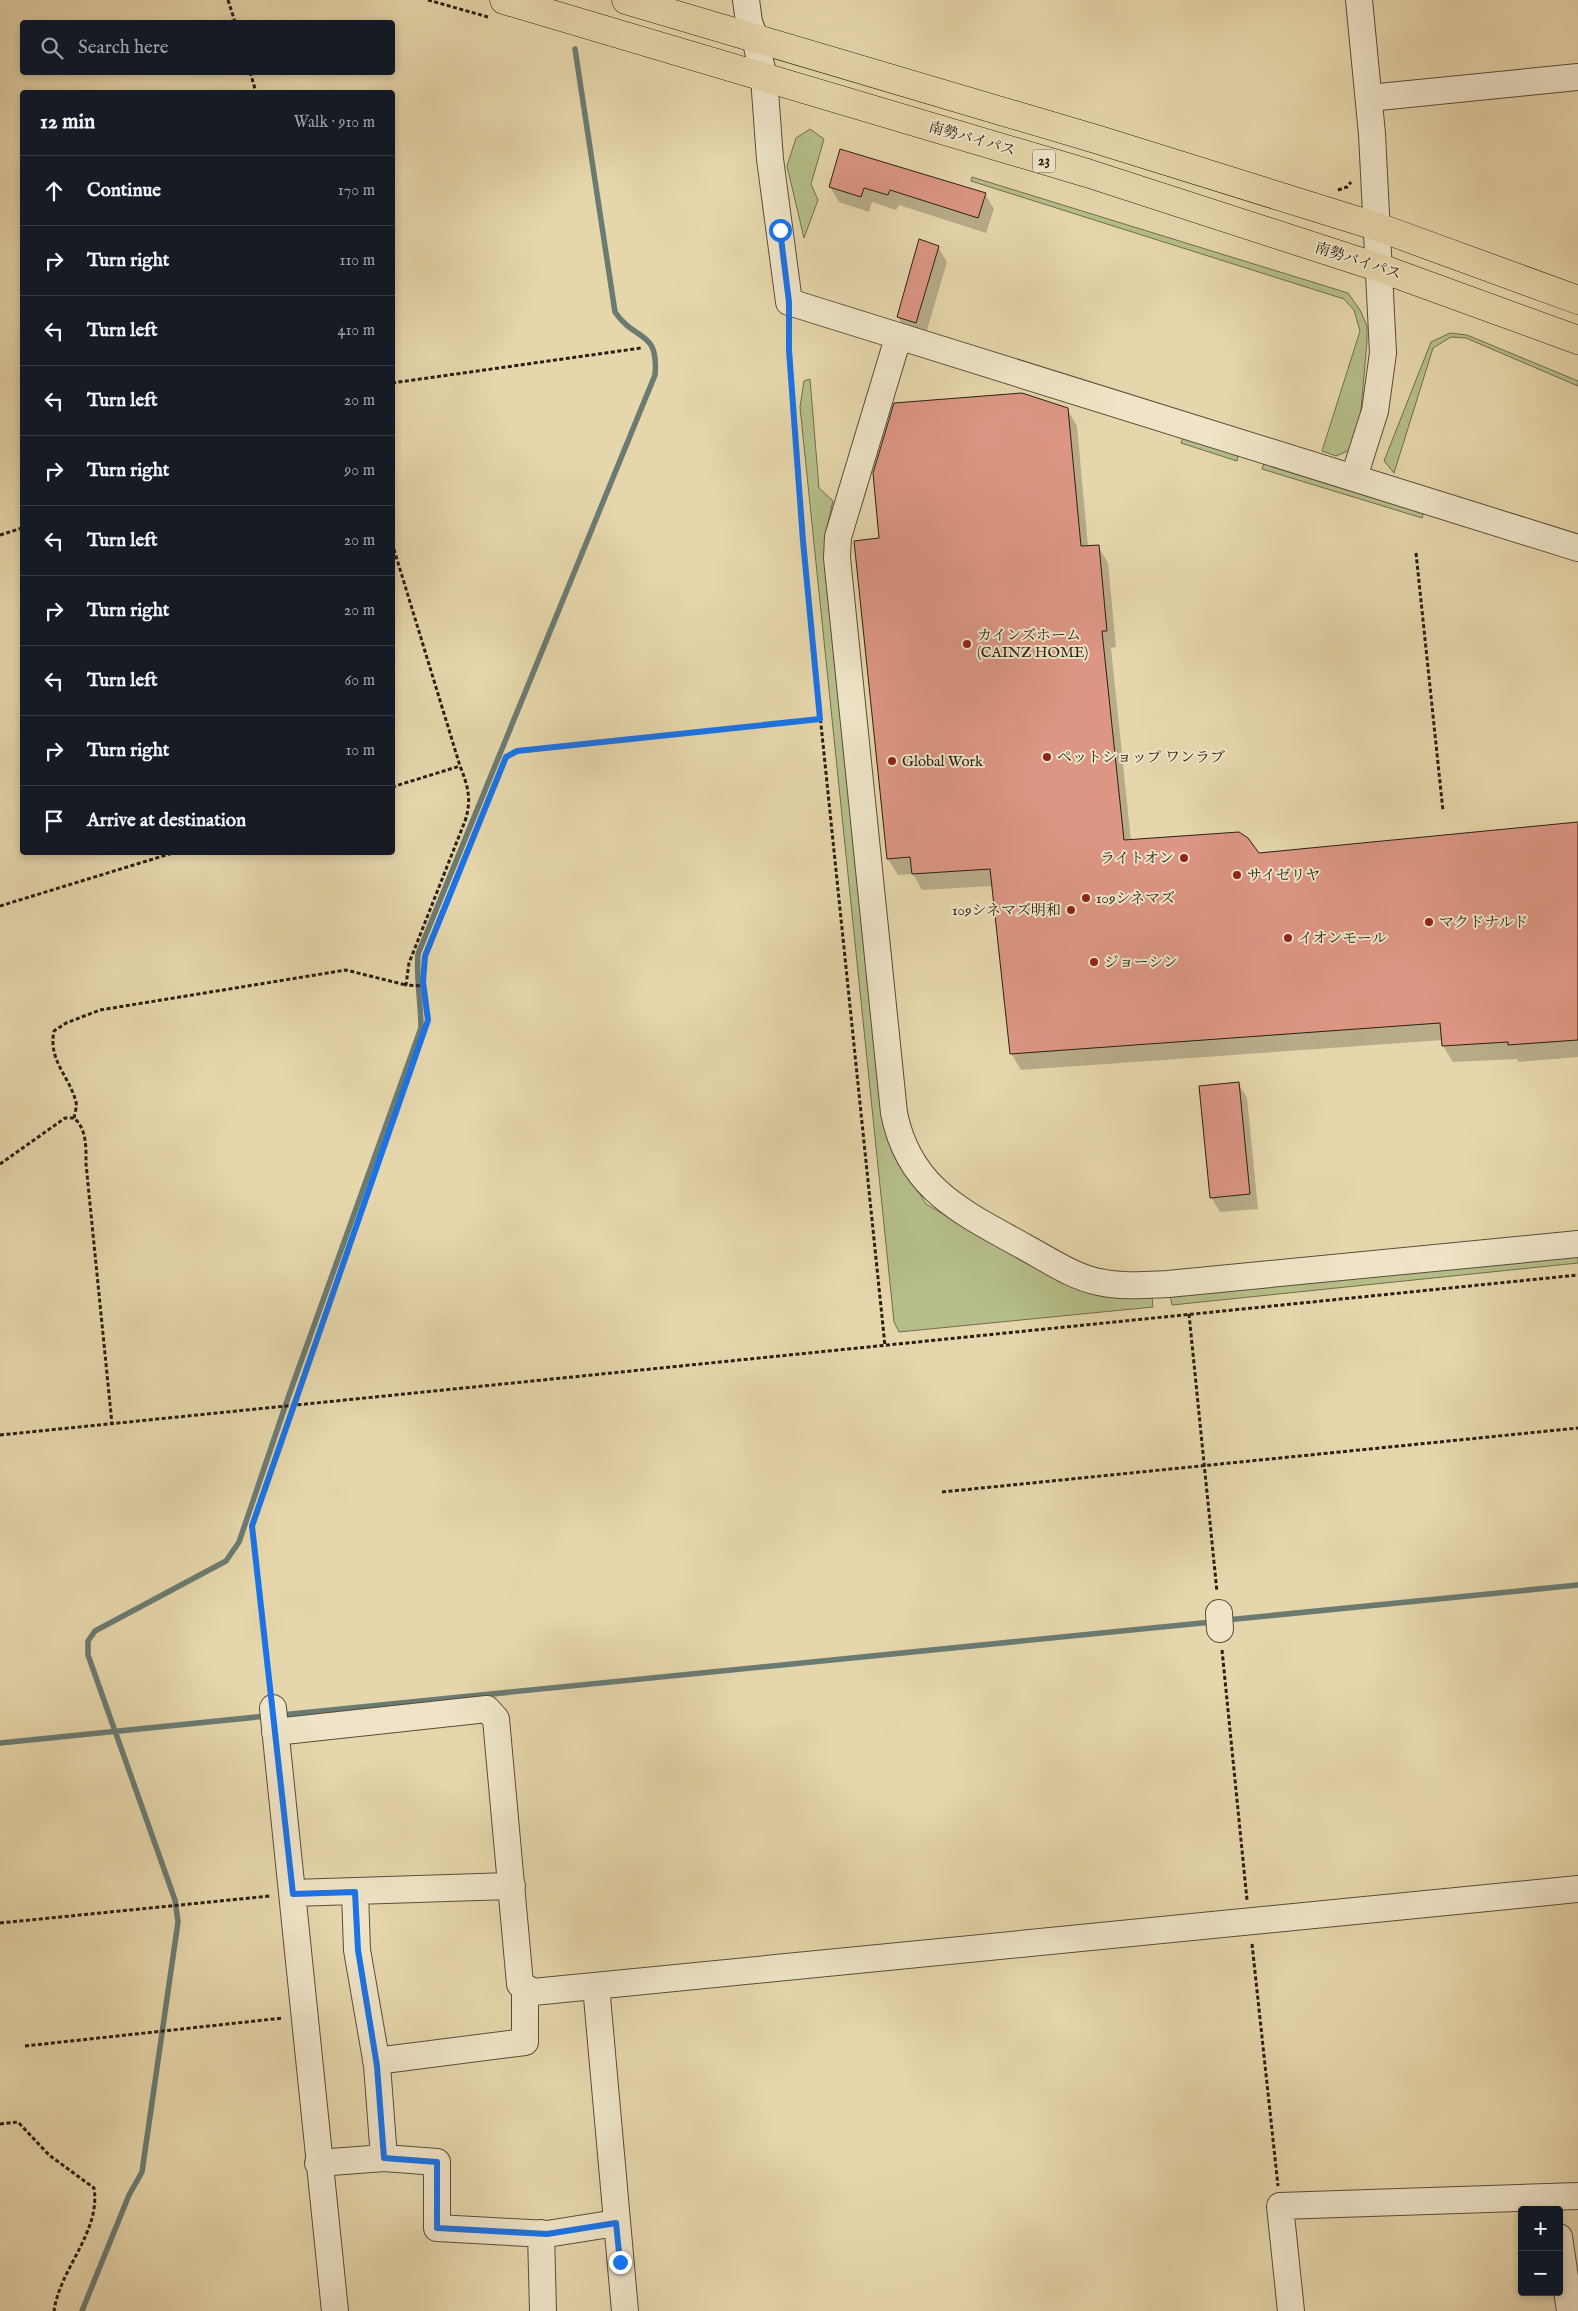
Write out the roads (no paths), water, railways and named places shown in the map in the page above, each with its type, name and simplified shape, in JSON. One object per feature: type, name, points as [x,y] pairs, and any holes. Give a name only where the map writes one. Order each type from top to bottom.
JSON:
[{"type":"highway","name":"南勢バイパス","points":[[504,0],[1087,173],[1380,268],[1578,340]]},
{"type":"highway","name":"23","points":[[626,0],[1100,140],[1378,227],[1578,300]]},
{"type":"street","points":[[746,0],[749,22],[756,38],[764,78],[770,158],[789,302],[898,338],[1354,477],[1578,548]]},
{"type":"street","points":[[1354,477],[1374,411],[1382,371],[1378,227],[1369,98],[1359,0]]},
{"type":"street","points":[[1369,98],[1578,77]]},
{"type":"street","points":[[898,338],[838,537],[838,558],[894,1113],[905,1150],[918,1172],[938,1194],[960,1211],[1047,1260],[1097,1282],[1112,1284],[1135,1286],[1168,1284],[1578,1244]]},
{"type":"street","points":[[335,2311],[318,2163],[293,1894],[274,1721],[487,1709],[496,1719],[520,1984],[533,1992],[1250,1923],[1578,1889]]},
{"type":"street","points":[[293,1894],[512,1886]]},
{"type":"street","points":[[355,1892],[358,1950],[376,2061],[384,2158]]},
{"type":"street","points":[[596,1986],[625,2311]]},
{"type":"street","points":[[376,2061],[525,2042],[525,1987]]},
{"type":"street","points":[[318,2163],[384,2158],[437,2162],[437,2228],[541,2233],[616,2223]]},
{"type":"street","points":[[1291,2311],[1280,2206],[1562,2201]]},
{"type":"street","points":[[541,2233],[543,2311]]},
{"type":"street","points":[[1561,2251],[1570,2311]]},
{"type":"waterway","points":[[82,2311],[129,2195],[142,2172],[178,1922],[175,1900],[88,1655],[88,1641],[95,1631],[226,1561],[239,1542],[289,1395],[421,1028],[418,954],[655,375],[655,360],[649,343],[630,328],[615,312],[575,49]]},
{"type":"waterway","points":[[1226,1620],[1578,1585]]},
{"type":"waterway","points":[[281,1715],[1212,1622]]},
{"type":"waterway","points":[[0,1743],[267,1716]]},
{"type":"place","name":"カインズホーム (CAINZ HOME)","points":[[967,644]]},
{"type":"place","name":"ペットショップ ワンラブ","points":[[1047,757]]},
{"type":"place","name":"Global Work","points":[[892,761]]},
{"type":"place","name":"ライトオン","points":[[1184,858]]},
{"type":"place","name":"サイゼリヤ","points":[[1237,875]]},
{"type":"place","name":"109シネマズ","points":[[1086,898]]},
{"type":"place","name":"109シネマズ明和","points":[[1071,910]]},
{"type":"place","name":"マクドナルド","points":[[1429,922]]},
{"type":"place","name":"イオンモール","points":[[1288,938]]},
{"type":"place","name":"ジョーシン","points":[[1094,962]]}]
